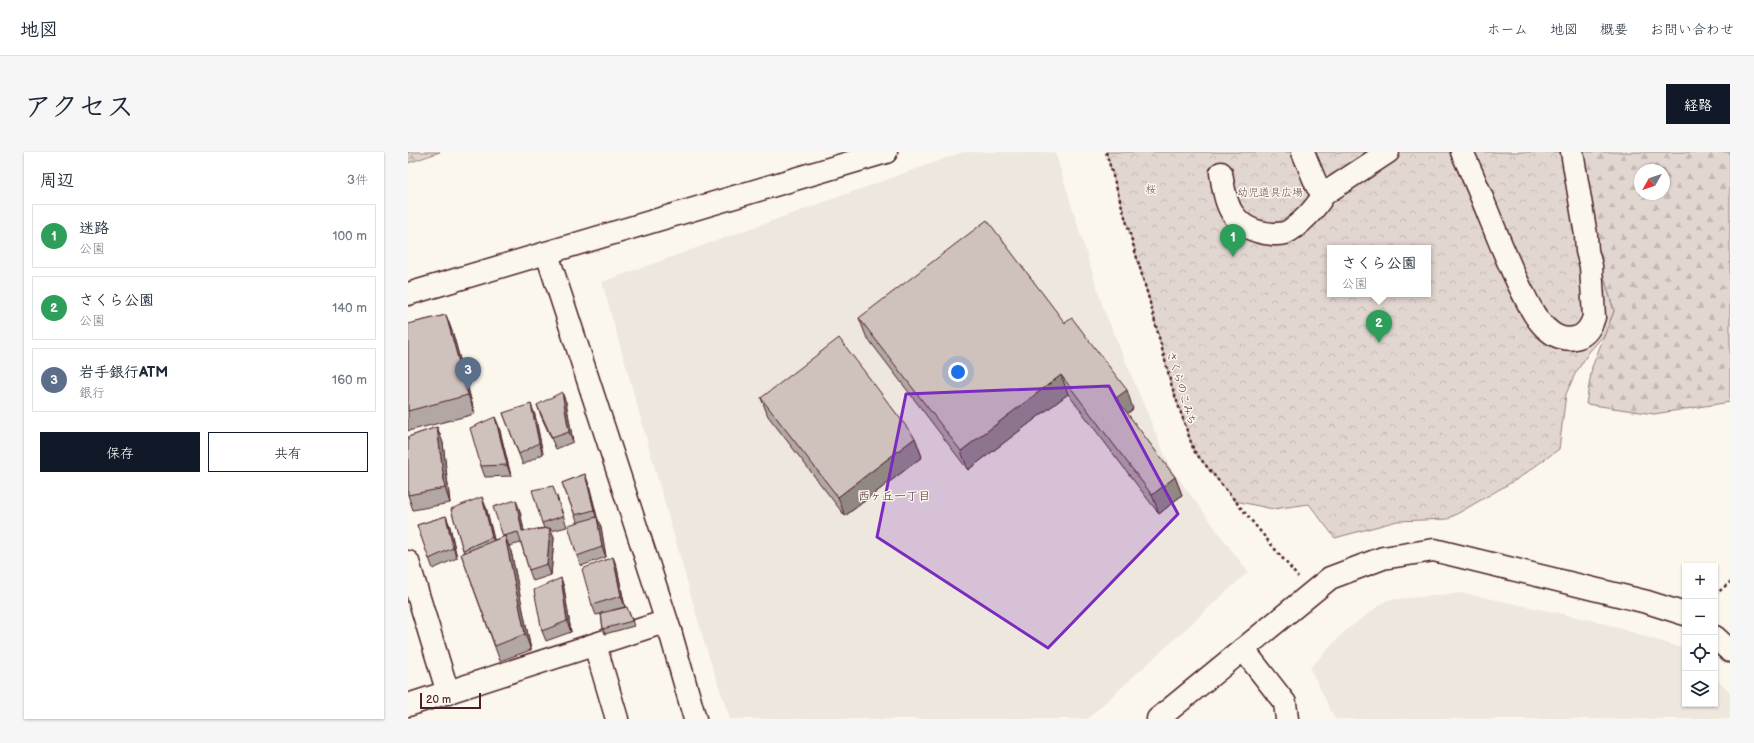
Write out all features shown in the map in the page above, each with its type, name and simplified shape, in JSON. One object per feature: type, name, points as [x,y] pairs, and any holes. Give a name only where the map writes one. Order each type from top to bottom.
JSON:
[{"type":"street","points":[[408,294],[547,254],[886,152]]},
{"type":"street","points":[[1303,152],[1317,186],[1324,194]]},
{"type":"street","points":[[1221,173],[1224,190],[1231,211],[1247,228],[1256,233],[1284,233],[1299,223],[1318,204],[1324,194],[1388,152]]},
{"type":"street","points":[[1462,152],[1493,224],[1499,245],[1540,323],[1550,332],[1564,338],[1571,339],[1580,337],[1586,332],[1592,325],[1594,317],[1591,266],[1587,251],[1586,236],[1572,152]]},
{"type":"street","points":[[547,254],[670,631],[695,719]]},
{"type":"street","points":[[1158,719],[1330,578],[1383,558],[1434,550],[1647,602],[1682,613]]},
{"type":"street","points":[[408,562],[448,693]]},
{"type":"street","points":[[408,706],[661,624],[670,631]]},
{"type":"street","points":[[1718,640],[1730,650]]},
{"type":"street","points":[[595,645],[617,719]]},
{"type":"street","points":[[1243,649],[1286,703],[1287,719]]},
{"type":"path","name":"さくらのこみち","points":[[1106,152],[1149,299],[1172,387],[1194,451],[1311,593]]},
{"type":"path","points":[[1718,592],[1730,582]]},
{"type":"highlighted area","points":[[1109,386],[1178,514],[1048,648],[877,537],[906,394]]},
{"type":"shaded area","points":[[963,152],[1055,152],[1104,310],[1170,467],[1248,572],[1087,719],[730,719],[705,645],[602,282]]},
{"type":"shaded area","points":[[1463,593],[1596,621],[1682,648],[1682,707],[1718,707],[1718,681],[1730,692],[1730,719],[1335,719],[1310,668],[1345,631],[1387,600]]},
{"type":"green space","points":[[408,152],[440,152],[408,163]]},
{"type":"green space","points":[[1106,152],[1576,152],[1584,209],[1614,311],[1605,334],[1589,352],[1575,374],[1566,394],[1559,449],[1519,478],[1448,519],[1397,521],[1335,538],[1309,504],[1273,509],[1235,501],[1194,451],[1172,387],[1149,299]]},
{"type":"green space","points":[[1576,152],[1730,152],[1730,402],[1654,414],[1586,404],[1592,367],[1614,311],[1584,209]]},
{"type":"building","points":[[987,220],[1065,323],[1072,318],[1127,390],[1116,398],[1175,477],[1152,495],[1061,375],[961,451],[859,318]]},
{"type":"building","points":[[446,315],[468,395],[408,411],[408,324]]},
{"type":"building","points":[[839,338],[915,438],[838,497],[761,398]]},
{"type":"building","points":[[562,392],[569,432],[552,438],[537,405]]},
{"type":"building","points":[[531,404],[539,443],[519,454],[503,413]]},
{"type":"building","points":[[495,417],[507,465],[481,466],[470,428]]},
{"type":"building","points":[[437,427],[445,488],[408,495],[408,437]]},
{"type":"building","points":[[585,474],[594,510],[575,515],[562,483]]},
{"type":"building","points":[[553,486],[563,516],[542,523],[532,490]]},
{"type":"building","points":[[482,497],[492,537],[463,550],[451,509]]},
{"type":"building","points":[[516,500],[522,531],[550,528],[547,564],[529,570],[518,532],[503,536],[493,507]]},
{"type":"building","points":[[446,516],[453,548],[429,559],[417,525]]},
{"type":"building","points":[[597,517],[602,547],[577,556],[568,525]]},
{"type":"building","points":[[505,536],[525,634],[495,646],[461,554]]},
{"type":"building","points":[[613,557],[621,596],[592,605],[582,569]]},
{"type":"building","points":[[561,578],[567,621],[542,631],[534,590]]},
{"type":"building","points":[[627,607],[632,621],[603,629],[601,613]]},
{"type":"place","name":"迷路","points":[[1233,257]]},
{"type":"place","name":"さくら公園","points":[[1379,343]]},
{"type":"place","name":"岩手銀行ATM","points":[[468,390]]},
{"type":"district","name":"西ヶ丘一丁目","points":[[894,496]]},
{"type":"park label","name":"桜","points":[[1151,189]]},
{"type":"park label","name":"幼児道具広場","points":[[1270,192]]}]
